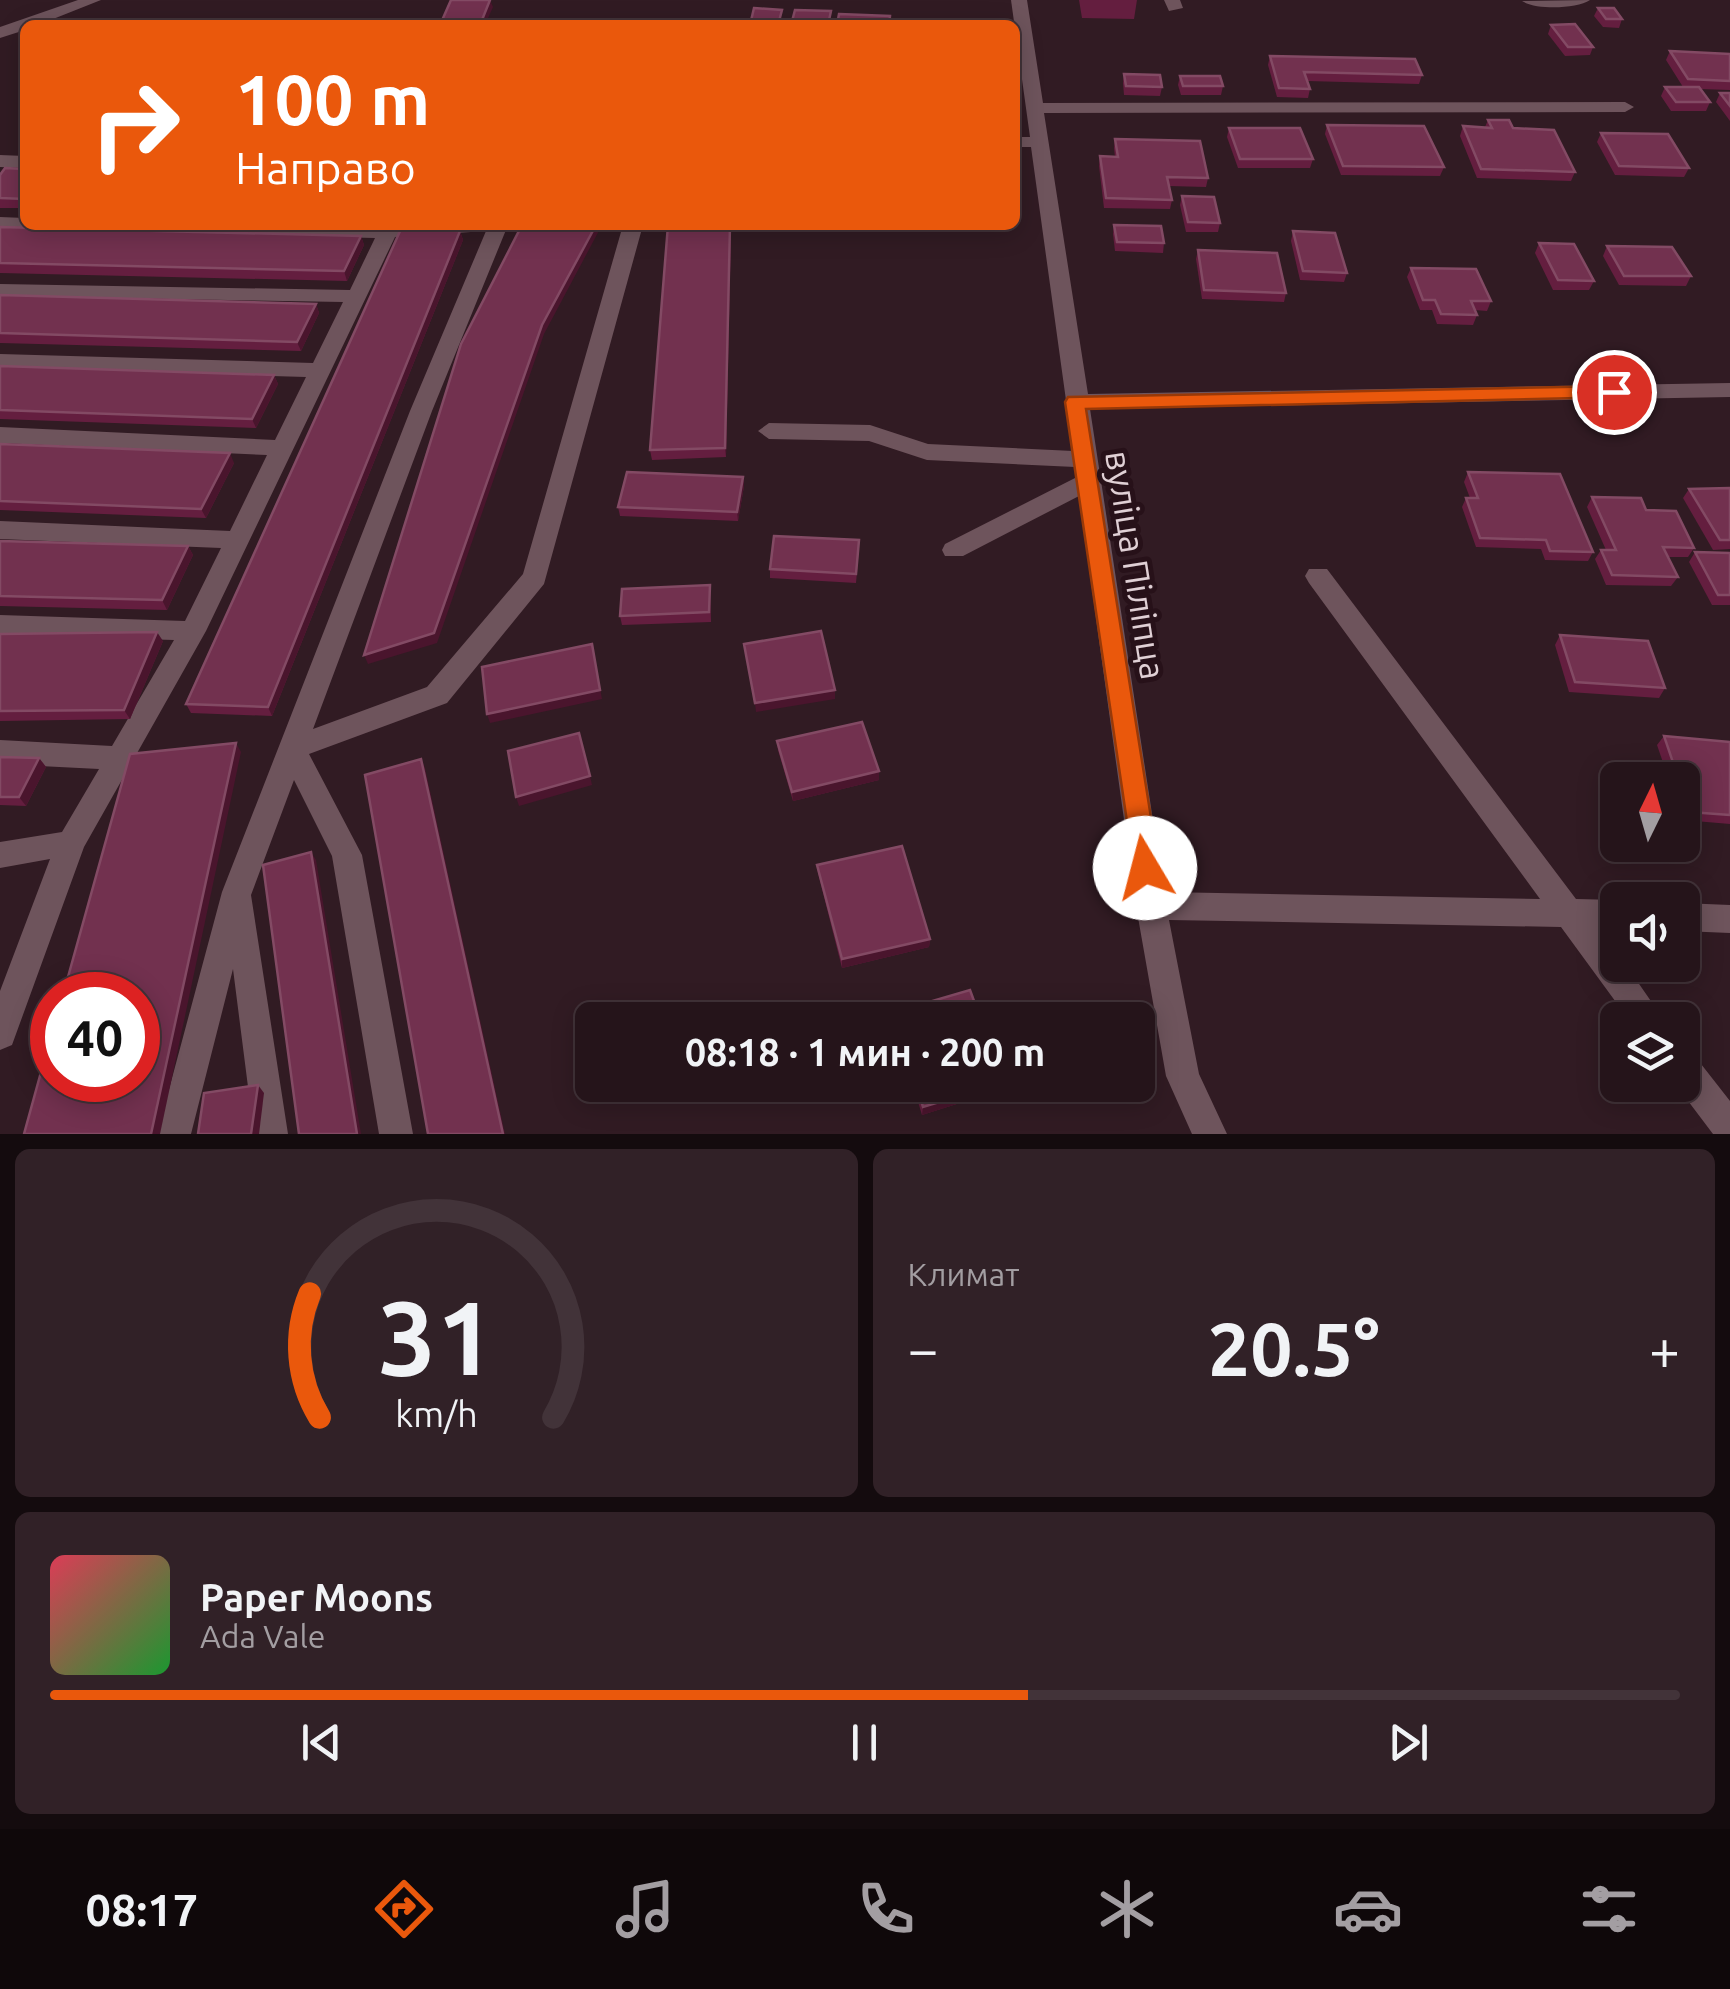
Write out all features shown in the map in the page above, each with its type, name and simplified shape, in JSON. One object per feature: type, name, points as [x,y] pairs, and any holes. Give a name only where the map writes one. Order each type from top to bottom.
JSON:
[{"type":"street","points":[[37,20],[93,0]]},
{"type":"street","name":"вуліца Піліпца","points":[[1019,0],[1151,906],[1183,1076],[1210,1134]]},
{"type":"street","points":[[1530,1],[1582,0]]},
{"type":"street","points":[[1034,108],[1626,107]]},
{"type":"street","points":[[1020,142],[1042,142]]},
{"type":"street","points":[[298,230],[417,230]]},
{"type":"street","points":[[174,1134],[237,892],[422,410],[496,230]]},
{"type":"street","points":[[292,749],[437,695],[535,577],[632,230]]},
{"type":"street","points":[[0,1034],[71,843],[194,631],[388,232]]},
{"type":"street","points":[[0,290],[356,296]]},
{"type":"street","points":[[0,361],[321,370]]},
{"type":"street","points":[[1075,402],[1730,390]]},
{"type":"street","points":[[770,431],[870,433],[926,452],[1085,471]]},
{"type":"street","points":[[0,435],[282,448]]},
{"type":"street","points":[[954,550],[1085,471]]},
{"type":"street","points":[[0,530],[238,540]]},
{"type":"street","points":[[1318,576],[1634,1002]]},
{"type":"street","points":[[0,626],[194,631]]},
{"type":"street","points":[[292,749],[347,855],[396,1134]]},
{"type":"street","points":[[0,752],[120,758]]},
{"type":"street","points":[[0,855],[71,843]]},
{"type":"street","points":[[237,892],[271,1134]]},
{"type":"street","points":[[1151,906],[1600,913]]},
{"type":"street","points":[[1700,918],[1730,919]]},
{"type":"street","points":[[1700,1089],[1730,1128]]},
{"type":"building","points":[[451,0],[490,0],[482,20],[442,20]]},
{"type":"building","points":[[754,8],[782,10],[779,20],[751,20]]},
{"type":"building","points":[[1598,8],[1614,8],[1622,19],[1606,19]]},
{"type":"building","points":[[795,10],[831,11],[829,20],[792,20]]},
{"type":"building","points":[[839,14],[890,16],[890,20],[838,20]]},
{"type":"building","points":[[1575,24],[1593,47],[1568,47],[1551,25]]},
{"type":"building","points":[[1670,51],[1730,54],[1730,81],[1688,79]]},
{"type":"building","points":[[1270,56],[1415,59],[1422,75],[1304,72],[1310,89],[1279,88]]},
{"type":"building","points":[[1124,74],[1160,75],[1162,87],[1126,86]]},
{"type":"building","points":[[1180,76],[1220,76],[1223,86],[1183,86]]},
{"type":"building","points":[[1665,87],[1699,87],[1710,102],[1676,102]]},
{"type":"building","points":[[1720,93],[1730,93],[1730,106]]},
{"type":"building","points":[[1488,120],[1509,120],[1513,128],[1554,130],[1575,172],[1481,169],[1463,126],[1492,128]]},
{"type":"building","points":[[1327,125],[1424,126],[1444,167],[1343,166]]},
{"type":"building","points":[[1229,128],[1300,128],[1313,159],[1240,159]]},
{"type":"building","points":[[1601,133],[1668,134],[1689,168],[1619,166]]},
{"type":"building","points":[[1115,139],[1200,141],[1208,178],[1167,177],[1172,200],[1106,198],[1100,156],[1118,157]]},
{"type":"building","points":[[5,168],[20,169],[20,199],[0,198],[0,175]]},
{"type":"building","points":[[1182,196],[1214,197],[1220,223],[1188,222]]},
{"type":"building","points":[[1114,225],[1161,226],[1164,243],[1117,242]]},
{"type":"building","points":[[0,227],[361,236],[344,271],[0,263]]},
{"type":"building","points":[[401,230],[460,231],[268,707],[186,704]]},
{"type":"building","points":[[519,230],[593,230],[542,325],[434,633],[364,655],[461,344]]},
{"type":"building","points":[[668,230],[730,230],[725,448],[650,450]]},
{"type":"building","points":[[1293,231],[1335,233],[1347,273],[1303,271]]},
{"type":"building","points":[[1539,243],[1574,244],[1594,281],[1558,280]]},
{"type":"building","points":[[1607,246],[1672,247],[1691,276],[1624,276]]},
{"type":"building","points":[[1198,250],[1277,253],[1286,293],[1204,290]]},
{"type":"building","points":[[1411,268],[1476,269],[1491,301],[1471,301],[1477,315],[1441,314],[1435,300],[1423,300]]},
{"type":"building","points":[[0,295],[316,304],[297,342],[0,333]]},
{"type":"building","points":[[0,366],[274,375],[252,419],[0,410]]},
{"type":"building","points":[[0,444],[230,453],[201,509],[0,501]]},
{"type":"building","points":[[627,472],[743,477],[737,512],[618,507]]},
{"type":"building","points":[[1468,472],[1560,474],[1593,552],[1550,551],[1546,540],[1480,538],[1466,498],[1478,498]]},
{"type":"building","points":[[1730,488],[1730,540],[1720,540],[1689,489]]},
{"type":"building","points":[[1592,497],[1641,498],[1646,510],[1676,511],[1694,548],[1663,547],[1678,577],[1612,575],[1601,550],[1616,550]]},
{"type":"building","points":[[774,536],[859,540],[856,574],[770,569]]},
{"type":"building","points":[[0,541],[188,546],[162,600],[0,596]]},
{"type":"building","points":[[1695,552],[1730,553],[1730,595],[1718,595]]},
{"type":"building","points":[[710,585],[709,612],[620,616],[622,589]]},
{"type":"building","points":[[821,631],[835,690],[755,703],[744,644]]},
{"type":"building","points":[[157,632],[124,710],[0,711],[0,634]]},
{"type":"building","points":[[1560,635],[1648,641],[1665,688],[1575,682]]},
{"type":"building","points":[[592,644],[600,690],[487,714],[482,667]]},
{"type":"building","points":[[862,722],[879,771],[792,792],[777,741]]},
{"type":"building","points":[[579,733],[590,776],[516,797],[508,751]]},
{"type":"building","points":[[1664,736],[1730,742],[1730,815],[1700,813],[1700,762],[1673,762]]},
{"type":"building","points":[[236,743],[160,1093],[160,972],[69,972],[130,754]]},
{"type":"building","points":[[0,757],[39,758],[19,797],[0,797]]},
{"type":"building","points":[[421,759],[503,1134],[428,1134],[365,775]]},
{"type":"building","points":[[902,846],[930,939],[842,959],[817,865]]},
{"type":"building","points":[[311,852],[357,1134],[299,1134],[263,865]]},
{"type":"building","points":[[970,990],[974,1002],[929,1002]]},
{"type":"building","points":[[258,1085],[251,1134],[198,1134],[204,1093]]},
{"type":"building","points":[[33,1102],[158,1102],[151,1134],[24,1134]]},
{"type":"route","points":[[1145,868],[1075,402],[1614,392]]}]
